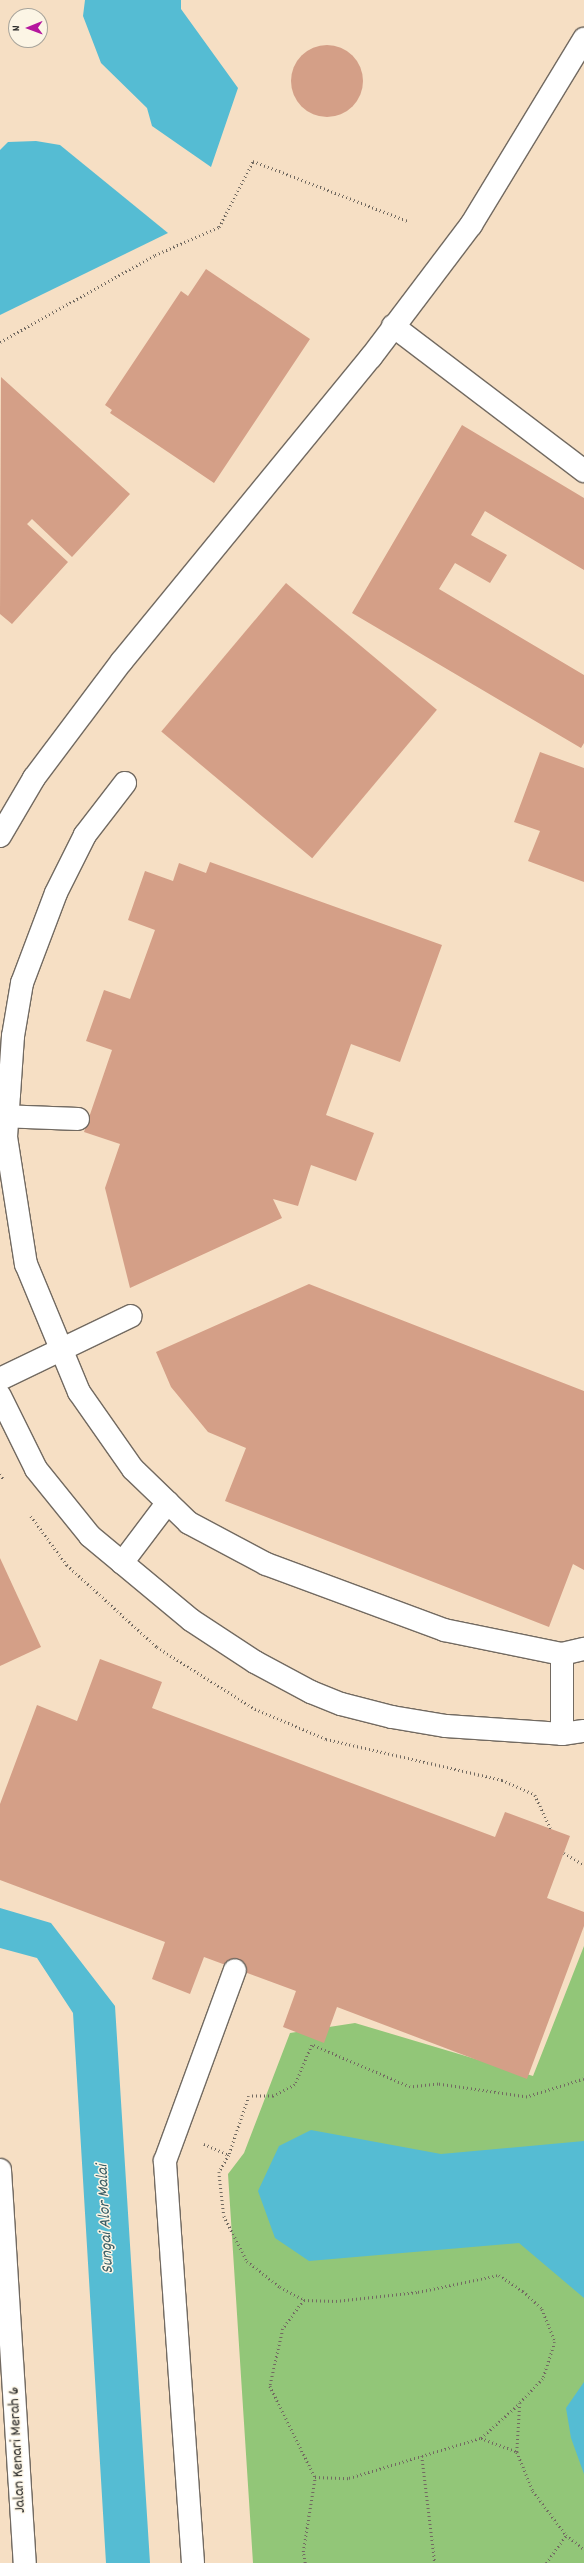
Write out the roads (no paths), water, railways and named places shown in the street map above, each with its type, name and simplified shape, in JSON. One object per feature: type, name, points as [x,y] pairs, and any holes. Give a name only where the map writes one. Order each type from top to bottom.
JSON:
[{"type":"street","points":[[0,836],[34,778],[122,661],[371,357],[471,225],[584,39]]},
{"type":"street","points":[[393,326],[584,471]]},
{"type":"street","points":[[124,783],[85,835],[56,894],[22,983],[13,1036],[4,1116],[26,1264],[79,1392],[133,1468],[189,1523],[266,1564],[444,1630],[562,1654],[584,1649]]},
{"type":"street","points":[[4,1116],[78,1119]]},
{"type":"street","points":[[0,1379],[131,1316]]},
{"type":"street","points":[[0,1396],[36,1469],[90,1536],[191,1620],[255,1662],[311,1692],[341,1704],[392,1717],[446,1726],[562,1734],[584,1731]]},
{"type":"street","points":[[122,1563],[168,1502]]},
{"type":"street","points":[[562,1654],[562,1734]]},
{"type":"street","points":[[193,2563],[165,2161],[235,1970]]},
{"type":"street","name":"Jalan Kenari Merah 6","points":[[0,2170],[25,2563]]},
{"type":"water","points":[[85,0],[181,0],[181,9],[238,88],[211,167],[152,126],[147,108],[101,63],[83,16]]},
{"type":"water","points":[[36,141],[60,145],[168,233],[0,315],[0,150],[8,142]]},
{"type":"water","name":"Sungai Alor Malai","points":[[0,1908],[51,1923],[115,2006],[150,2563],[106,2563],[73,2013],[37,1958],[0,1948]]},
{"type":"water","points":[[311,2130],[441,2154],[584,2141],[584,2298],[519,2243],[309,2261],[275,2238],[258,2191],[279,2146]]},
{"type":"water","points":[[584,2382],[584,2474],[571,2438],[566,2408]]}]
